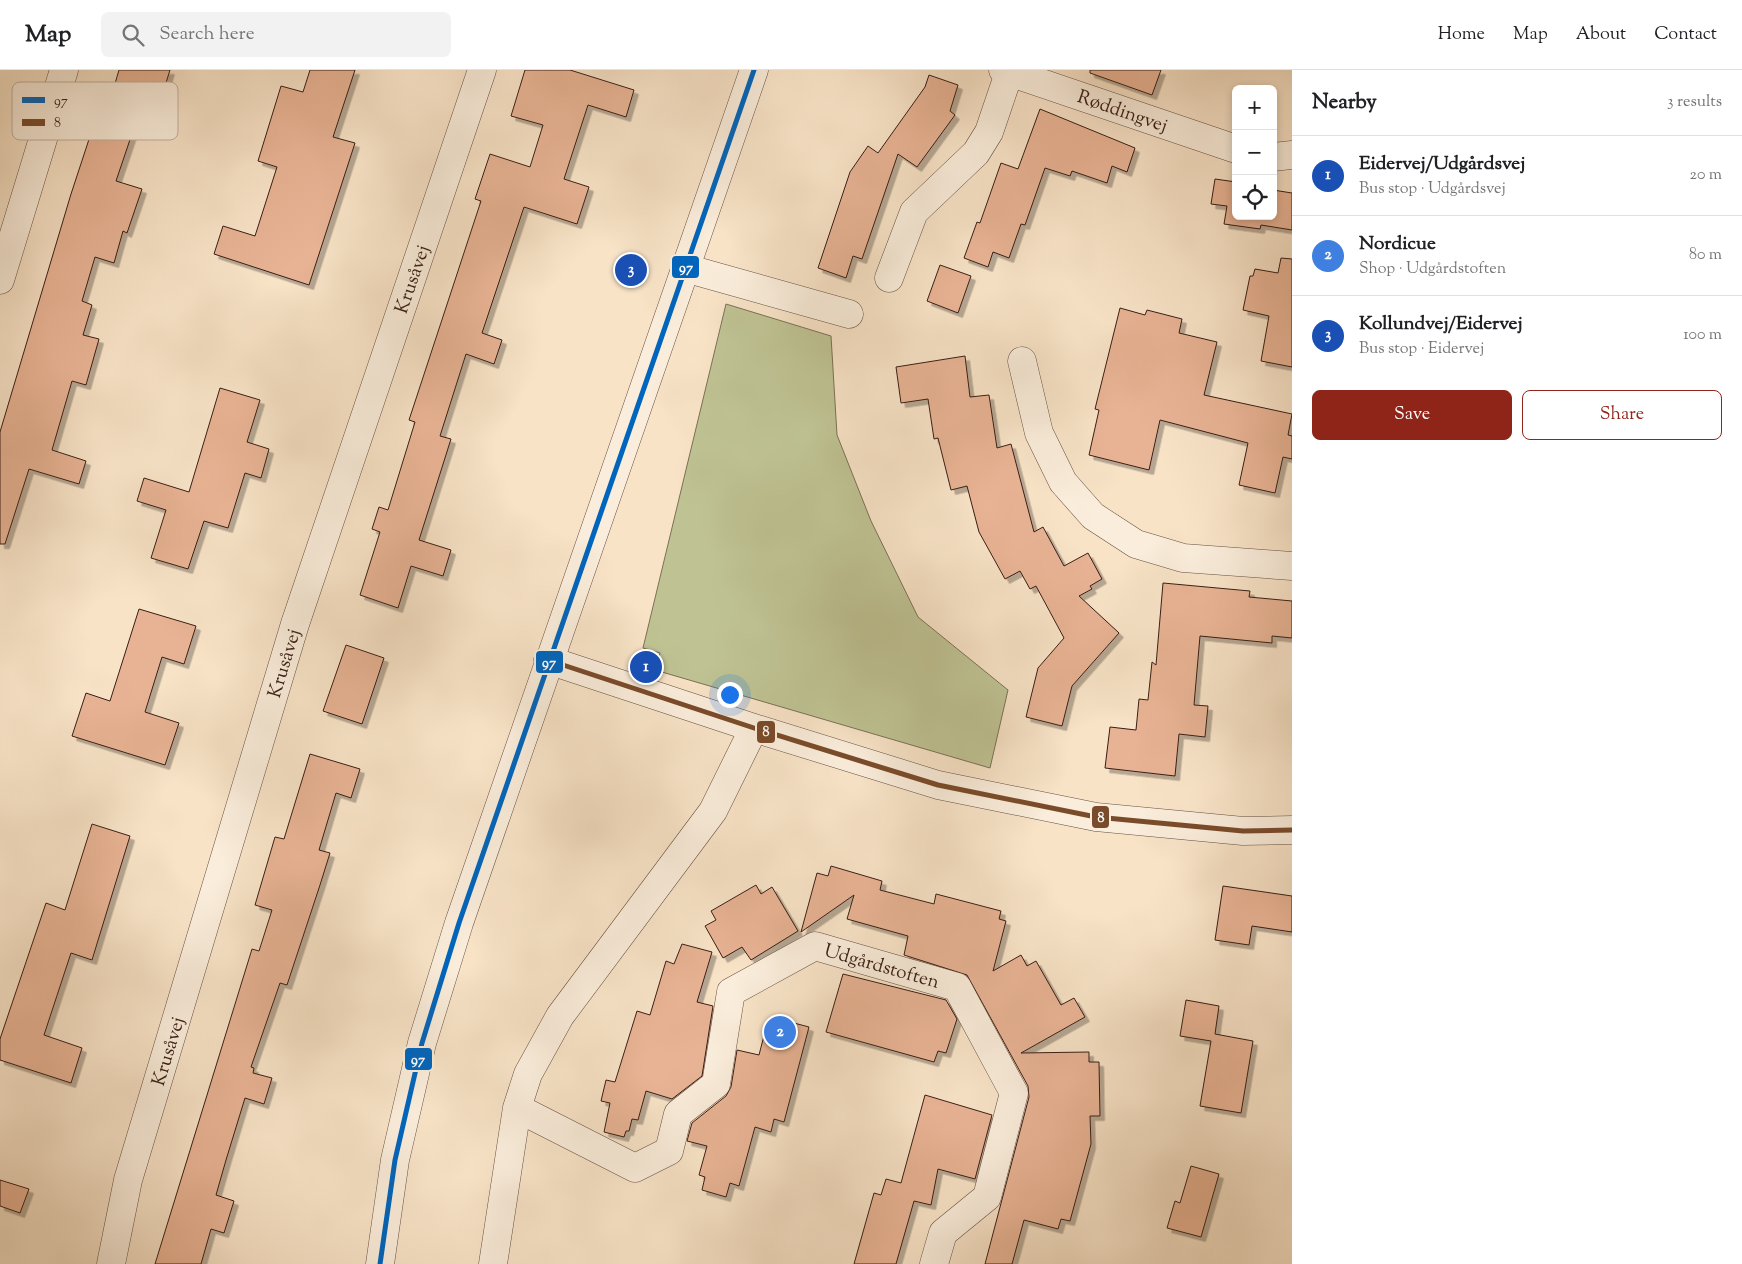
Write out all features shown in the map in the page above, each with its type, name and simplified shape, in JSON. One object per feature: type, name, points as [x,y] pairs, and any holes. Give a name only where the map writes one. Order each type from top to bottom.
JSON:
[{"type":"street","points":[[60,82],[64,70]]},
{"type":"street","name":"Krusåvej","points":[[111,1264],[128,1180],[295,624],[482,70]]},
{"type":"street","points":[[380,1264],[395,1160],[422,1043],[459,923],[548,660],[754,70]]},
{"type":"street","name":"Røddingvej","points":[[890,278],[914,212],[976,153],[989,132],[1008,71],[1232,148]]},
{"type":"street","points":[[0,280],[43,140]]},
{"type":"street","points":[[1277,157],[1292,155]]},
{"type":"street","points":[[685,268],[849,314]]},
{"type":"street","points":[[1022,361],[1039,433],[1063,482],[1093,516],[1136,544],[1183,558],[1292,566]]},
{"type":"street","points":[[548,660],[754,728],[938,785],[1096,817],[1243,830],[1292,830]]},
{"type":"street","points":[[493,1264],[517,1108],[528,1074],[560,1016],[713,811],[754,728]]},
{"type":"street","name":"Udgårdstoften","points":[[517,1108],[635,1168],[669,1151],[678,1114],[716,1084],[731,992],[815,946],[957,987],[1014,1093],[987,1197],[943,1233],[934,1264]]},
{"type":"green space","points":[[726,304],[831,336],[837,435],[871,521],[918,617],[1008,690],[990,768],[655,670],[660,653],[643,648]]},
{"type":"building","points":[[119,70],[170,70],[166,82],[115,82]]},
{"type":"building","points":[[310,70],[355,70],[333,137],[355,143],[309,285],[214,254],[223,226],[255,236],[277,167],[258,161],[281,86],[303,92]]},
{"type":"building","points":[[525,70],[570,70],[634,90],[626,117],[588,105],[564,179],[589,187],[577,224],[524,207],[482,333],[502,340],[494,364],[466,354],[440,436],[451,439],[419,540],[451,550],[443,576],[411,566],[398,608],[360,595],[380,532],[372,529],[379,507],[388,510],[415,422],[409,420],[481,201],[475,199],[490,154],[530,167],[543,125],[511,116]]},
{"type":"building","points":[[1090,70],[1161,70],[1152,95],[1090,73]]},
{"type":"building","points":[[929,75],[958,85],[950,111],[955,115],[917,167],[898,154],[862,259],[853,256],[846,278],[818,268],[850,172],[868,146],[878,153],[925,87]]},
{"type":"building","points":[[1040,109],[1135,148],[1127,172],[1112,166],[1107,183],[1072,171],[1070,176],[1045,168],[1025,225],[1021,224],[1009,258],[993,252],[988,267],[964,258],[977,222],[980,223],[1001,163],[1018,169]]},
{"type":"building","points":[[89,140],[130,140],[116,181],[142,189],[127,233],[123,231],[114,263],[95,257],[82,301],[92,305],[83,335],[99,339],[86,385],[72,381],[52,450],[86,461],[79,484],[29,469],[5,544],[0,544],[0,432]]},
{"type":"building","points":[[1215,179],[1232,181],[1232,220],[1277,220],[1277,191],[1292,193],[1292,230],[1261,225],[1260,229],[1224,224],[1227,206],[1211,204]]},
{"type":"building","points":[[1281,258],[1292,259],[1292,367],[1261,361],[1269,316],[1243,310],[1250,276],[1253,276],[1255,269],[1278,273]]},
{"type":"building","points":[[940,265],[971,276],[958,313],[927,301]]},
{"type":"building","points":[[1120,308],[1145,315],[1147,310],[1182,319],[1179,333],[1217,342],[1204,395],[1292,414],[1288,435],[1292,436],[1292,459],[1283,457],[1275,493],[1239,485],[1248,443],[1160,420],[1149,470],[1089,455],[1099,410],[1095,409]]},
{"type":"building","points":[[965,356],[970,397],[989,395],[997,448],[1011,444],[1034,532],[1043,527],[1064,566],[1088,553],[1102,579],[1090,586],[1092,589],[1079,596],[1119,633],[1072,686],[1062,726],[1026,717],[1038,668],[1064,638],[1036,586],[1030,589],[1020,571],[1005,579],[979,532],[967,486],[951,490],[938,438],[934,439],[928,399],[901,403],[896,367]]},
{"type":"building","points":[[220,388],[260,400],[247,442],[269,449],[261,478],[245,473],[228,528],[204,521],[188,569],[151,558],[166,510],[137,501],[144,478],[189,492]]},
{"type":"building","points":[[1163,583],[1250,591],[1249,597],[1292,601],[1292,638],[1272,636],[1272,643],[1200,636],[1194,705],[1208,706],[1205,737],[1179,734],[1175,776],[1105,768],[1110,727],[1136,730],[1139,699],[1148,700],[1152,662],[1156,665]]},
{"type":"building","points":[[139,609],[196,626],[184,664],[162,657],[145,712],[179,723],[165,765],[72,736],[86,693],[110,701]]},
{"type":"building","points":[[346,645],[384,658],[362,724],[323,711]]},
{"type":"building","points":[[310,754],[360,769],[351,798],[336,793],[319,850],[330,853],[287,985],[280,983],[251,1067],[254,1068],[253,1073],[272,1078],[264,1104],[245,1098],[216,1195],[234,1201],[224,1233],[211,1229],[201,1264],[155,1264],[252,949],[259,951],[272,910],[255,905],[275,837],[284,839]]},
{"type":"building","points":[[92,824],[130,836],[92,960],[71,953],[44,1035],[82,1048],[71,1083],[0,1060],[0,1039],[46,903],[65,910]]},
{"type":"building","points":[[831,866],[882,881],[880,890],[934,904],[936,894],[1001,911],[999,919],[1006,921],[993,971],[1021,955],[1027,966],[1036,961],[1061,1005],[1074,998],[1085,1017],[1021,1053],[1089,1052],[1089,1062],[1099,1062],[1100,1116],[1090,1116],[1091,1144],[1070,1221],[1061,1219],[1058,1229],[1024,1220],[1012,1264],[985,1264],[1029,1097],[1028,1086],[967,975],[904,955],[908,936],[847,919],[854,895],[801,932],[817,873],[828,876]]},
{"type":"building","points":[[756,885],[761,894],[772,887],[798,931],[751,960],[742,947],[723,958],[705,926],[716,920],[711,911]]},
{"type":"building","points":[[1223,886],[1292,896],[1292,932],[1252,926],[1249,945],[1215,940]]},
{"type":"building","points":[[682,944],[712,952],[697,1002],[713,1006],[702,1076],[672,1099],[646,1091],[638,1120],[632,1119],[629,1131],[626,1131],[624,1137],[604,1132],[610,1103],[601,1101],[606,1080],[615,1082],[637,1011],[650,1015],[666,961],[674,964]]},
{"type":"building","points":[[843,974],[946,1000],[957,1019],[946,1053],[938,1051],[934,1062],[826,1032]]},
{"type":"building","points":[[1186,1000],[1219,1006],[1215,1034],[1253,1041],[1241,1113],[1200,1106],[1211,1041],[1180,1036]]},
{"type":"building","points":[[775,1018],[809,1027],[784,1122],[774,1119],[771,1132],[755,1127],[739,1186],[730,1183],[726,1197],[702,1190],[705,1177],[699,1175],[707,1146],[687,1141],[692,1123],[726,1096],[731,1087],[737,1050],[759,1055],[766,1028],[772,1030]]},
{"type":"building","points":[[925,1095],[992,1115],[975,1179],[938,1169],[931,1205],[914,1201],[896,1264],[854,1264],[874,1193],[881,1195],[886,1179],[901,1183]]},
{"type":"building","points":[[1191,1166],[1219,1174],[1201,1237],[1167,1228],[1175,1201],[1180,1203]]},
{"type":"building","points":[[0,1180],[29,1189],[20,1213],[0,1206]]},
{"type":"transit line","name":"97","points":[[380,1264],[395,1160],[422,1043],[459,923],[754,70]]},
{"type":"transit line","name":"8","points":[[548,660],[754,728],[938,785],[1096,817],[1243,831],[1292,830]]},
{"type":"place","name":"Kollundvej/Eidervej","points":[[631,270]]},
{"type":"place","name":"Eidervej/Udgårdsvej","points":[[646,667]]},
{"type":"place","name":"Nordicue","points":[[780,1032]]}]
